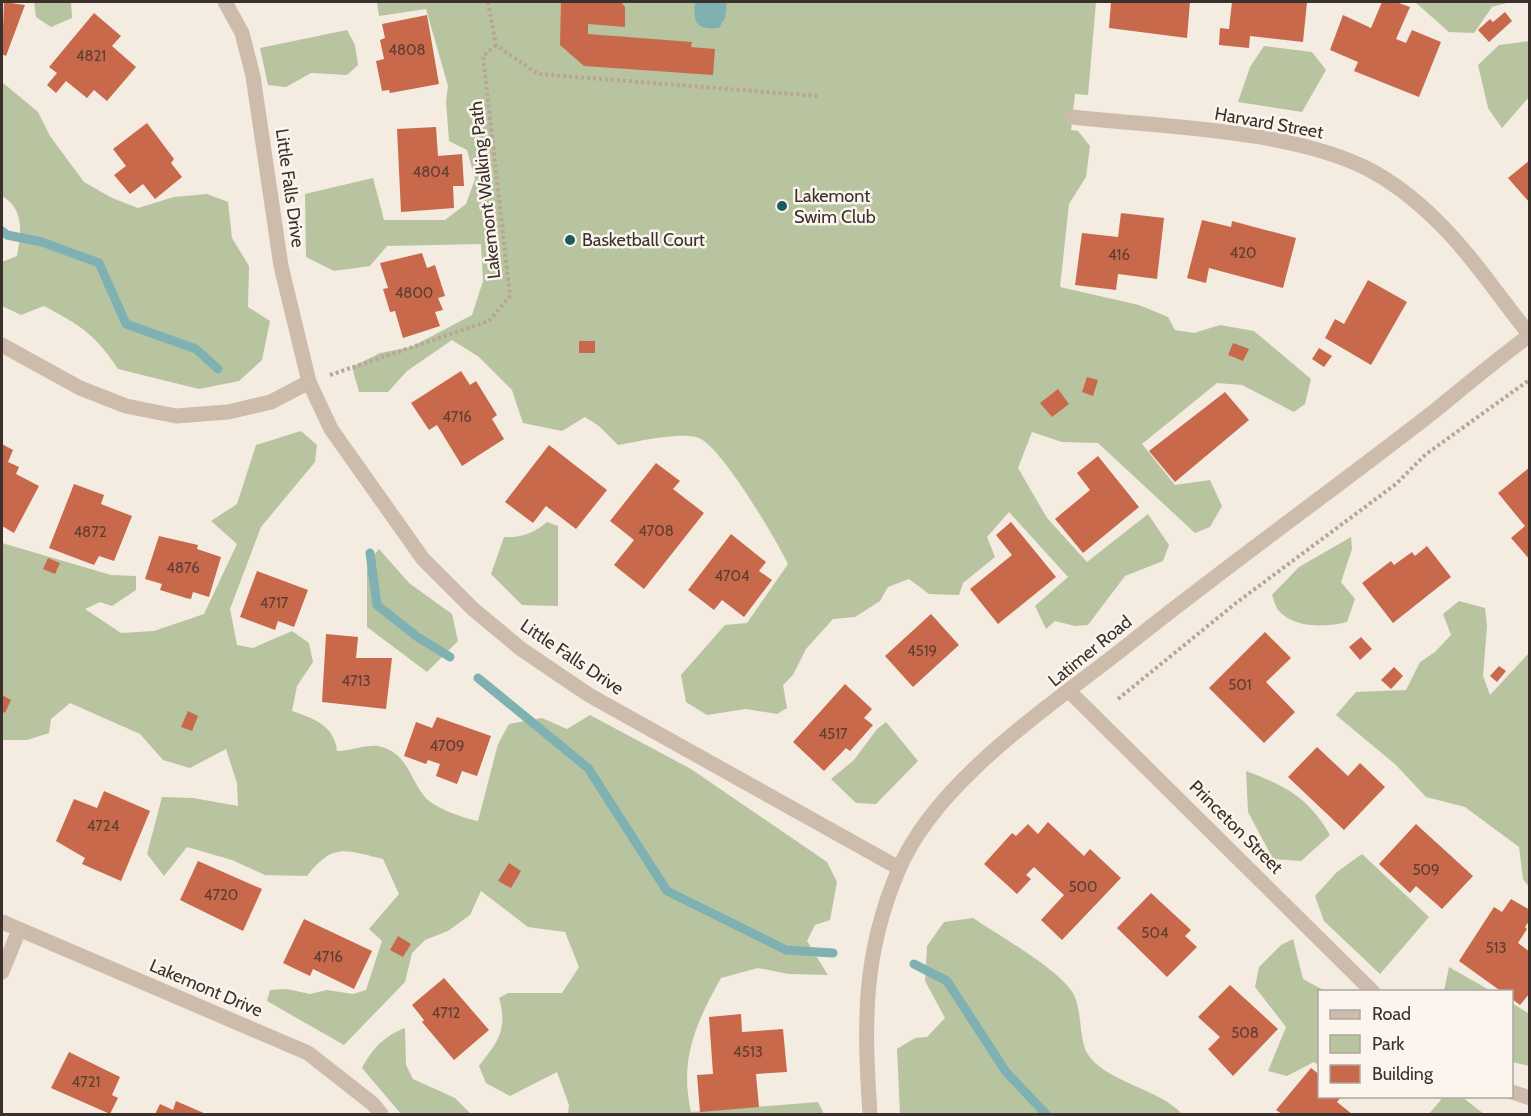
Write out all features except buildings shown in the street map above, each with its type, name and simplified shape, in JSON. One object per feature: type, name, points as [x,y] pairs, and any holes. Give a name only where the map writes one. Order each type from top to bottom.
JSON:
[{"type":"street","name":"Little Falls Drive","points":[[225,2],[242,33],[253,76],[281,266],[309,382],[331,429],[379,500],[423,559],[473,609],[521,649],[589,695],[899,868]]},
{"type":"street","name":"Harvard Street","points":[[1072,117],[1295,144],[1336,155],[1369,169],[1400,189],[1438,221],[1530,335]]},
{"type":"street","name":"Latimer Road","points":[[870,1114],[865,1034],[866,992],[872,956],[899,868],[930,817],[969,773],[1229,564],[1424,419],[1530,335]]},
{"type":"street","points":[[2,345],[80,388],[126,406],[176,416],[228,412],[271,402],[309,382]]},
{"type":"street","name":"Princeton Street","points":[[1070,692],[1371,990]]},
{"type":"street","name":"Lakemont Drive","points":[[2,922],[308,1053],[373,1104],[381,1114]]},
{"type":"street","points":[[2,972],[19,930]]},
{"type":"street","points":[[1513,1092],[1530,1098]]},
{"type":"path","points":[[488,2],[496,45],[538,74],[818,96]]},
{"type":"path","name":"Lakemont Walking Path","points":[[309,382],[489,321],[510,296],[483,56],[496,45]]},
{"type":"path","points":[[1118,699],[1246,596],[1396,484],[1426,454],[1528,381]]},
{"type":"green space","points":[[34,2],[71,2],[72,18],[51,27],[36,17]]},
{"type":"green space","name":"Lakemont Swim Club","points":[[377,2],[1096,2],[1088,95],[1075,94],[1071,130],[1078,131],[1090,146],[1086,177],[1069,204],[1060,287],[1139,305],[1168,317],[1175,330],[1194,333],[1220,325],[1254,331],[1311,379],[1305,404],[1294,412],[1242,385],[1217,383],[1142,444],[1175,485],[1210,480],[1222,506],[1210,527],[1195,533],[1098,443],[1062,442],[1032,432],[1018,468],[1047,518],[1087,562],[1148,514],[1169,545],[1163,561],[1125,576],[1088,625],[1075,626],[1055,621],[1046,629],[1035,606],[1068,577],[1009,512],[987,537],[995,557],[963,583],[959,595],[929,594],[909,579],[888,587],[880,601],[855,617],[833,619],[806,649],[793,675],[783,685],[787,708],[777,714],[746,709],[707,715],[686,702],[681,675],[725,625],[747,623],[788,564],[748,496],[711,447],[701,439],[684,436],[618,445],[599,426],[585,417],[562,431],[523,423],[512,390],[479,357],[452,340],[407,371],[388,392],[359,392],[352,367],[380,353],[411,347],[472,315],[483,281],[481,244],[387,246],[370,266],[334,271],[306,257],[305,194],[373,178],[384,220],[445,220],[466,204],[475,179],[467,150],[449,141],[446,101],[448,86],[426,9],[379,16]]},
{"type":"green space","points":[[1415,2],[1510,2],[1492,7],[1474,33],[1449,32]]},
{"type":"green space","points":[[347,30],[355,45],[358,65],[347,75],[311,73],[286,87],[268,85],[260,48]]},
{"type":"green space","points":[[1529,41],[1529,97],[1502,128],[1488,108],[1478,65],[1499,45]]},
{"type":"green space","points":[[1264,46],[1312,52],[1326,70],[1302,112],[1238,102],[1250,67]]},
{"type":"green space","points":[[2,82],[38,112],[50,136],[84,182],[112,198],[138,208],[174,197],[207,194],[228,202],[232,238],[249,266],[248,307],[270,321],[262,360],[239,381],[199,389],[118,369],[94,339],[68,319],[44,306],[21,315],[2,306],[2,262],[17,256],[20,223],[15,208],[2,196]]},
{"type":"green space","points":[[301,431],[317,445],[315,462],[261,527],[230,609],[237,645],[253,648],[292,631],[309,643],[313,662],[297,686],[292,711],[322,724],[332,735],[337,751],[374,746],[388,749],[401,759],[428,800],[457,815],[478,821],[498,744],[509,724],[542,718],[567,729],[590,715],[691,769],[827,862],[837,882],[830,920],[815,925],[807,941],[828,975],[789,974],[758,968],[721,978],[697,1026],[687,1075],[691,1112],[818,1102],[824,1114],[568,1114],[569,1105],[557,1072],[510,1096],[486,1083],[479,1066],[496,1042],[502,1027],[502,1009],[499,998],[508,993],[562,993],[579,967],[565,932],[528,927],[481,891],[470,915],[448,931],[425,940],[412,953],[405,982],[344,1045],[267,1001],[270,990],[287,989],[310,994],[327,990],[353,994],[366,990],[382,941],[369,929],[399,894],[383,859],[341,851],[325,858],[307,876],[265,875],[232,860],[187,847],[164,876],[147,854],[162,797],[193,798],[238,806],[237,783],[226,749],[190,768],[163,760],[140,734],[70,703],[51,719],[49,733],[27,740],[2,740],[2,543],[111,575],[136,576],[136,590],[112,606],[100,602],[85,609],[121,633],[154,631],[204,614],[237,544],[211,521],[237,504],[256,445]]},
{"type":"green space","points":[[547,522],[558,526],[558,606],[522,605],[491,574],[504,537],[527,534]]},
{"type":"green space","points":[[1351,537],[1352,549],[1341,582],[1355,599],[1347,622],[1321,626],[1303,624],[1287,618],[1280,612],[1272,595],[1299,567]]},
{"type":"green space","points":[[379,549],[409,583],[452,614],[458,641],[427,672],[367,627],[367,563]]},
{"type":"green space","points":[[1459,601],[1485,608],[1487,626],[1483,676],[1490,695],[1529,653],[1529,887],[1523,879],[1519,847],[1465,807],[1426,797],[1396,765],[1336,715],[1356,692],[1406,690],[1420,662],[1435,652],[1451,635],[1443,614]]},
{"type":"green space","points":[[886,722],[918,761],[876,804],[856,803],[831,779],[854,760],[877,729]]},
{"type":"green space","points":[[1246,771],[1295,794],[1313,811],[1330,835],[1301,861],[1273,859],[1248,812]]},
{"type":"green space","points":[[1362,854],[1429,917],[1380,974],[1324,921],[1315,896],[1337,872]]},
{"type":"green space","points":[[973,918],[1043,965],[1067,985],[1077,1002],[1084,1047],[1095,1063],[1119,1078],[1161,1098],[1182,1114],[900,1114],[897,1049],[915,1038],[927,1037],[945,1018],[925,981],[927,946],[944,922]]},
{"type":"green space","points":[[1293,939],[1303,979],[1323,990],[1318,990],[1318,1065],[1314,1062],[1287,1076],[1268,1071],[1286,1027],[1255,987],[1259,967],[1281,945]]},
{"type":"green space","points":[[1449,967],[1489,990],[1444,990]]},
{"type":"green space","points":[[1513,1004],[1528,1013],[1529,1011],[1529,1066],[1513,1062]]},
{"type":"green space","points":[[405,1028],[406,1065],[413,1079],[455,1098],[471,1114],[401,1114],[362,1068],[370,1054],[380,1044]]},
{"type":"green space","points":[[1442,1098],[1463,1098],[1484,1114],[1429,1114]]},
{"type":"water","points":[[695,2],[727,2],[725,18],[719,28],[705,28],[698,24]]},
{"type":"waterway","points":[[2,231],[7,235],[42,242],[99,263],[126,324],[196,349],[218,369]]},
{"type":"waterway","points":[[370,553],[377,605],[416,636],[450,657]]},
{"type":"waterway","points":[[478,678],[588,768],[667,891],[786,950],[833,953]]},
{"type":"waterway","points":[[914,964],[947,981],[1006,1072],[1046,1114]]},
{"type":"place","name":"Lakemont Swim Club","points":[[782,206]]},
{"type":"place","name":"Basketball Court","points":[[570,240]]}]
